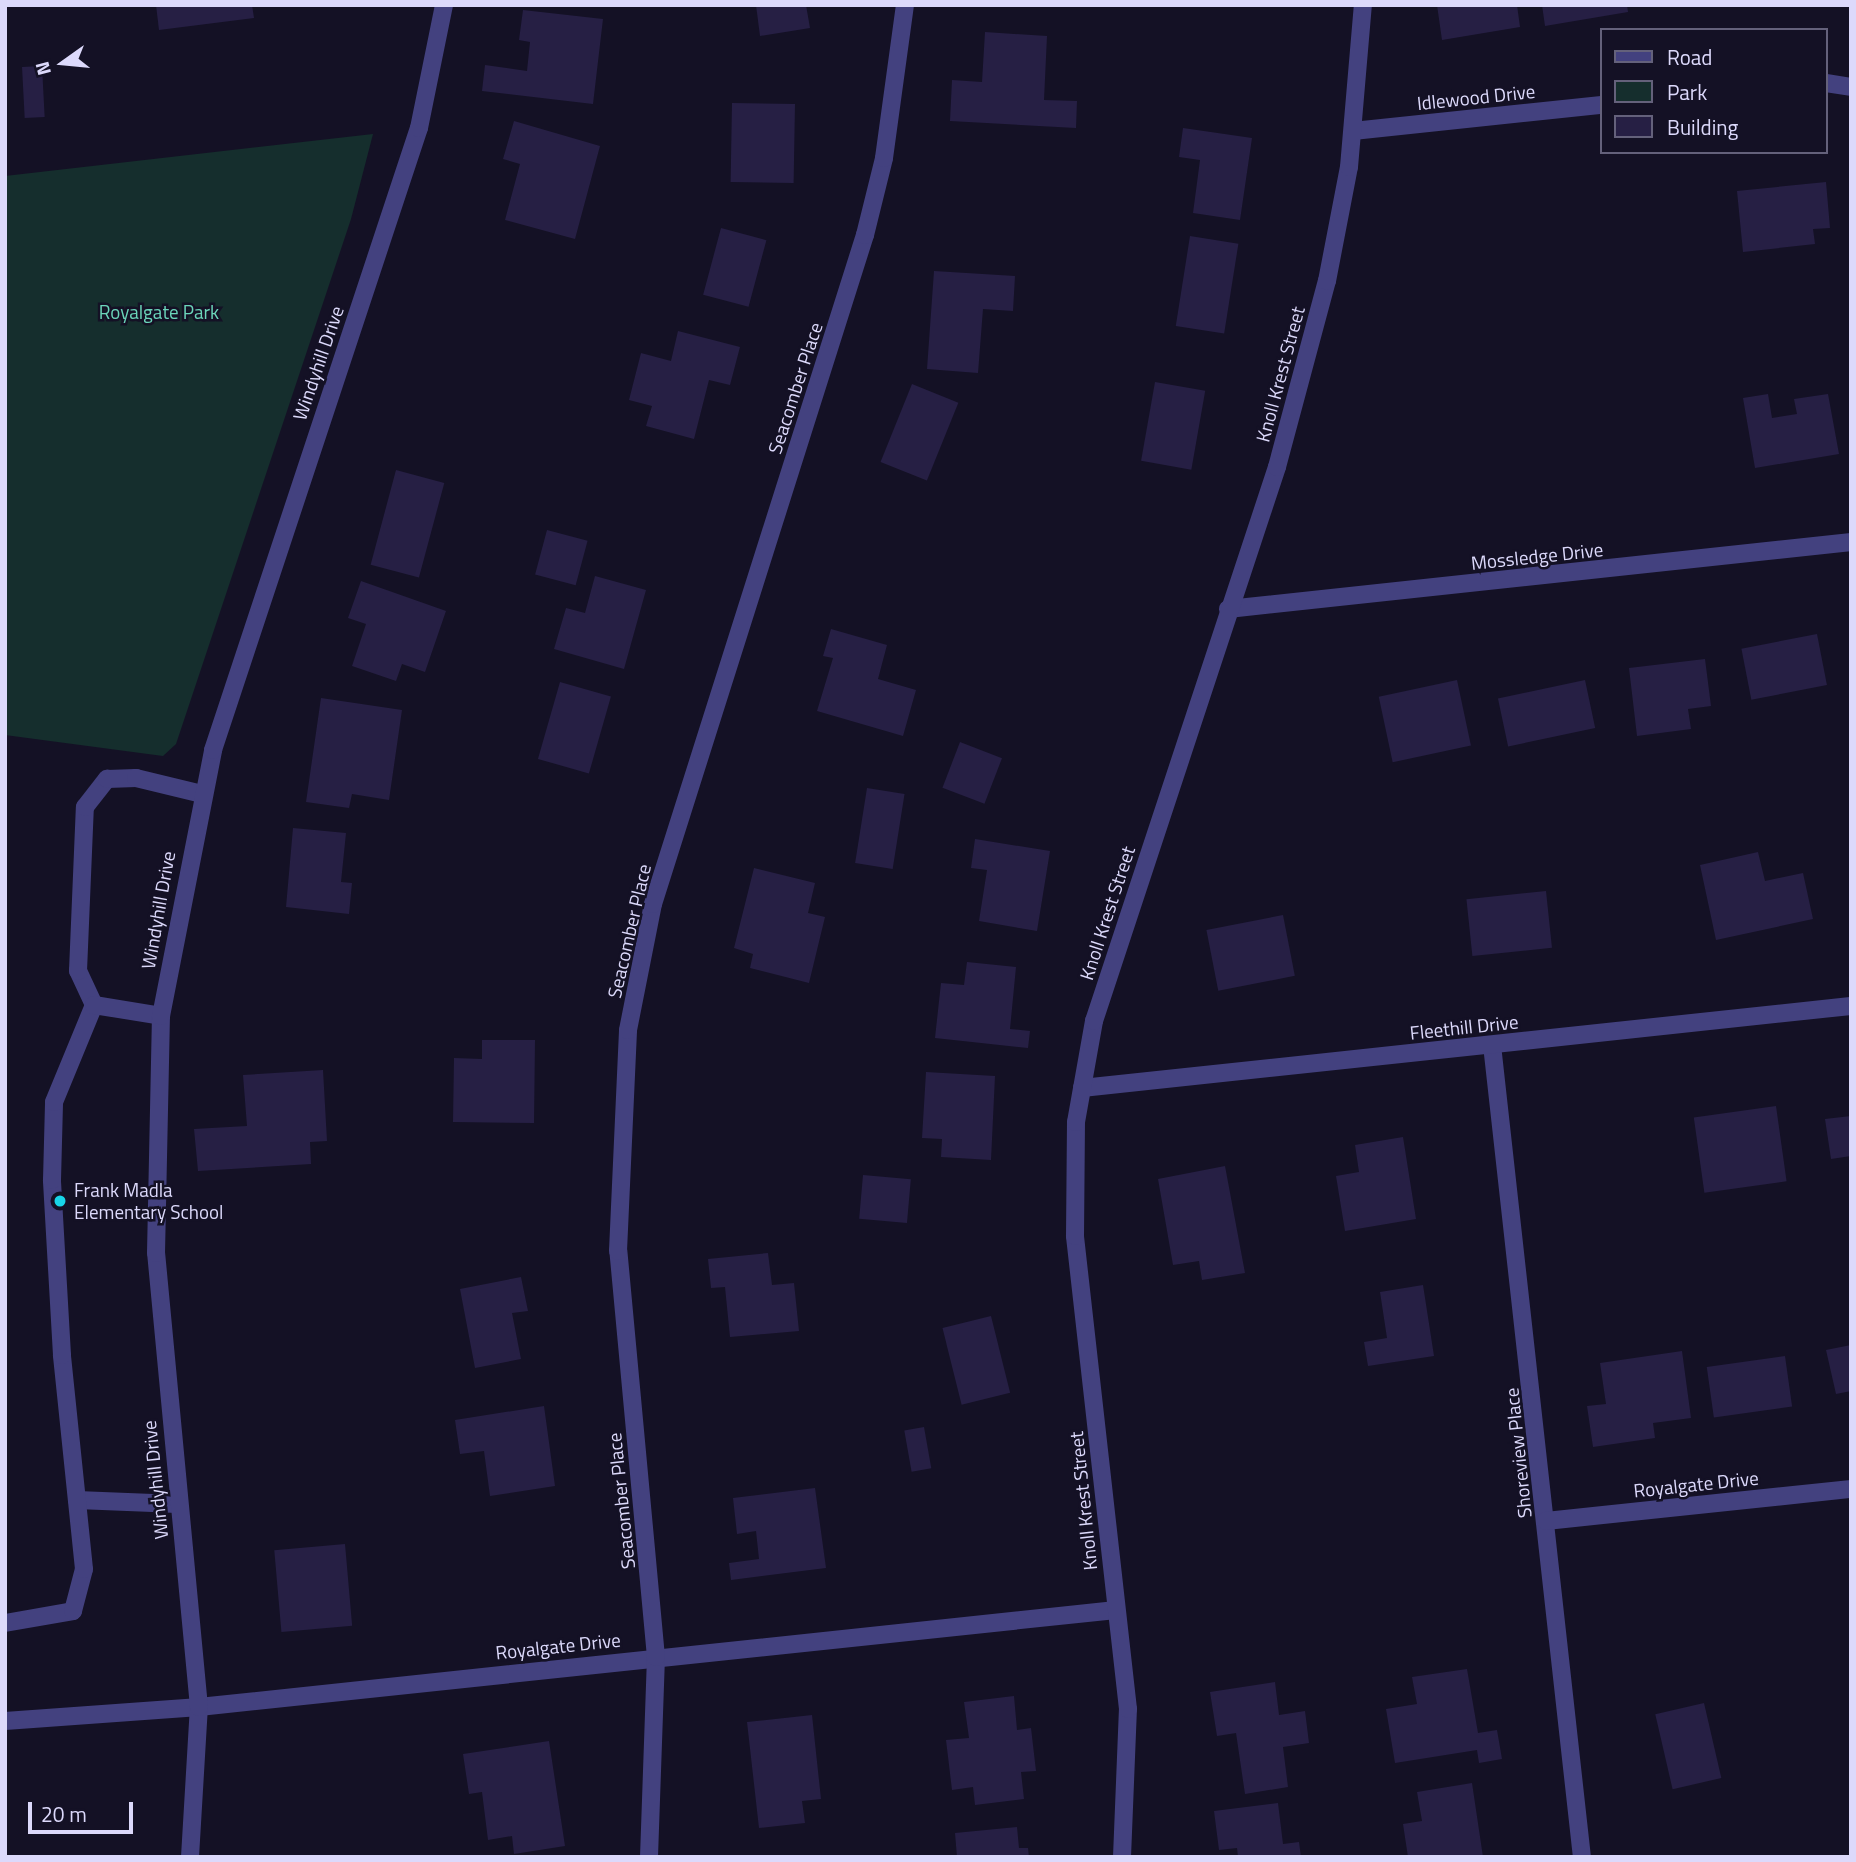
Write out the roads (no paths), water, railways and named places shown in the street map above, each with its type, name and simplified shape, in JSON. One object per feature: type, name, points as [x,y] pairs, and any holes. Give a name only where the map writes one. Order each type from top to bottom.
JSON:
[{"type":"street","name":"Windyhill Drive","points":[[190,1857],[199,1707],[156,1253],[161,1016],[202,794],[235,675],[419,128],[444,5]]},
{"type":"street","name":"Seacomber Place","points":[[649,1857],[656,1657],[618,1251],[628,1030],[653,904],[865,235],[884,158],[905,5]]},
{"type":"street","name":"Knoll Krest Street","points":[[1122,1857],[1128,1709],[1074,1236],[1082,1088],[1094,1021],[1277,467],[1327,281],[1353,131],[1363,5]]},
{"type":"street","points":[[1828,83],[1851,88]]},
{"type":"street","name":"Idlewood Drive","points":[[1353,131],[1601,105]]},
{"type":"street","name":"Mossledge Drive","points":[[1228,609],[1851,542]]},
{"type":"street","points":[[5,1623],[73,1611],[84,1569],[60,1315],[54,1115],[94,1004],[79,971],[85,807],[107,779],[136,778],[202,794]]},
{"type":"street","points":[[94,1004],[161,1016]]},
{"type":"street","name":"Fleethill Drive","points":[[1082,1088],[1851,1006]]},
{"type":"street","name":"Shoreview Place","points":[[1492,1045],[1582,1857]]},
{"type":"street","name":"Royalgate Drive","points":[[1546,1521],[1851,1489]]},
{"type":"street","points":[[77,1500],[178,1504]]},
{"type":"street","name":"Royalgate Drive","points":[[5,1721],[199,1707],[656,1657],[1116,1611]]},
{"type":"place","name":"Frank Madla Elementary School","points":[[60,1201]]},
{"type":"park label","name":"Royalgate Park","points":[[159,312]]}]
